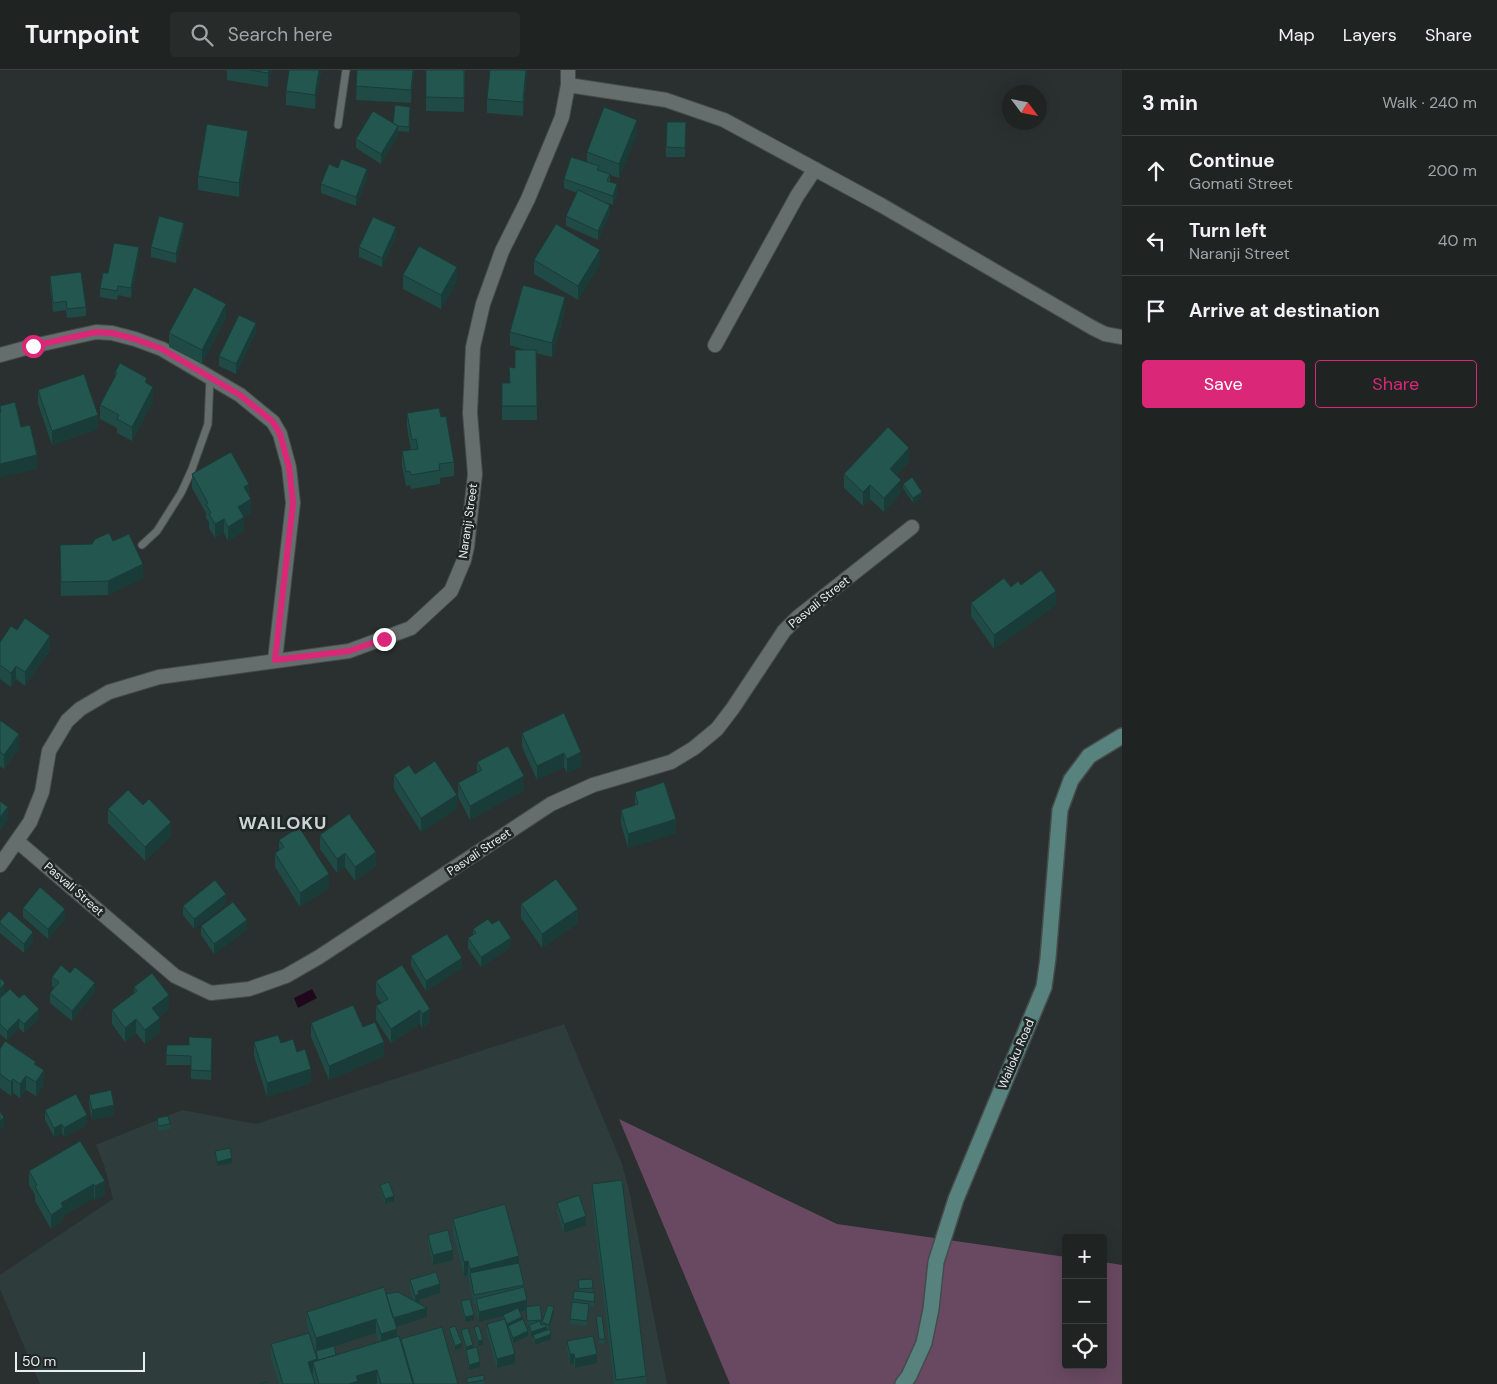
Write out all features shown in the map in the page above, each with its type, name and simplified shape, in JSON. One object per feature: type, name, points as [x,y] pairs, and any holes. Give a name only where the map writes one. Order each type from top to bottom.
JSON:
[{"type":"street","name":"Naranji Street","points":[[0,865],[30,822],[42,792],[48,751],[67,720],[80,709],[109,692],[159,677],[349,651],[411,628],[451,591],[466,554],[475,474],[470,413],[473,347],[483,304],[502,252],[528,199],[562,117],[568,85],[568,70]]},
{"type":"street","points":[[568,85],[666,100],[724,120],[881,205],[1093,328],[1106,334],[1122,337]]},
{"type":"street","points":[[715,345],[797,196],[815,168]]},
{"type":"street","points":[[0,355],[96,332],[112,333],[162,349],[240,395],[273,422],[280,434],[289,467],[293,503],[275,660]]},
{"type":"street","name":"Pasvali Street","points":[[17,841],[175,976],[211,993],[249,989],[286,976],[319,957],[551,804],[593,785],[671,762],[694,748],[717,729],[784,631],[912,527]]},
{"type":"street","name":"Wailoku Road","points":[[902,1384],[909,1376],[924,1344],[931,1309],[936,1262],[956,1199],[1044,987],[1060,810],[1071,780],[1089,756],[1122,736]]},
{"type":"lane","points":[[338,125],[346,70]]},
{"type":"lane","points":[[142,545],[157,531],[192,469],[208,424],[210,378]]},
{"type":"shaded area","points":[[312,989],[317,998],[298,1008],[294,998]]},
{"type":"shaded area","points":[[564,1024],[622,1164],[629,1190],[667,1384],[40,1384],[0,1289],[0,1275],[113,1199],[104,1165],[96,1145],[182,1110],[256,1124]]},
{"type":"shaded area","points":[[619,1119],[837,1224],[1062,1256],[1062,1369],[1107,1369],[1107,1263],[1122,1265],[1122,1384],[730,1384]]},
{"type":"building","points":[[249,70],[269,70],[268,73]]},
{"type":"building","points":[[289,70],[319,70],[315,95],[286,91]]},
{"type":"building","points":[[357,70],[413,70],[411,90],[356,86]]},
{"type":"building","points":[[426,70],[464,70],[464,98],[426,97]]},
{"type":"building","points":[[490,70],[526,70],[523,102],[487,99]]},
{"type":"building","points":[[395,105],[410,107],[409,127],[398,126],[393,123]]},
{"type":"building","points":[[604,107],[637,120],[619,164],[587,152]]},
{"type":"building","points":[[373,111],[398,126],[381,154],[356,139]]},
{"type":"building","points":[[667,122],[686,122],[685,148],[666,147]]},
{"type":"building","points":[[207,124],[248,131],[239,183],[198,176]]},
{"type":"building","points":[[571,157],[599,166],[597,170],[610,174],[607,181],[617,184],[613,196],[564,179]]},
{"type":"building","points":[[341,159],[367,169],[356,197],[321,184],[329,164],[338,168]]},
{"type":"building","points":[[578,190],[610,205],[598,231],[566,216]]},
{"type":"building","points":[[159,216],[184,223],[176,254],[151,247]]},
{"type":"building","points":[[373,217],[396,227],[382,258],[359,247]]},
{"type":"building","points":[[556,224],[600,250],[578,286],[534,260]]},
{"type":"building","points":[[114,243],[139,247],[131,288],[118,286],[117,291],[100,288],[103,273],[108,273]]},
{"type":"building","points":[[419,246],[457,267],[441,295],[403,275]]},
{"type":"building","points":[[81,272],[86,307],[67,309],[66,301],[53,303],[50,276]]},
{"type":"building","points":[[523,285],[565,297],[552,343],[510,332]]},
{"type":"building","points":[[194,287],[226,304],[202,350],[169,333]]},
{"type":"building","points":[[239,315],[256,323],[236,364],[219,356]]},
{"type":"building","points":[[515,350],[536,350],[537,406],[502,406],[502,383],[510,383],[509,367],[515,368]]},
{"type":"building","points":[[120,363],[147,378],[145,382],[153,387],[132,427],[117,419],[119,415],[100,405],[117,373],[115,372]]},
{"type":"building","points":[[84,374],[98,415],[52,431],[38,390]]},
{"type":"building","points":[[15,402],[21,427],[30,425],[37,455],[0,464],[0,406]]},
{"type":"building","points":[[439,408],[441,417],[446,416],[454,462],[439,464],[440,470],[411,475],[410,471],[406,472],[402,451],[418,449],[416,439],[412,440],[407,413]]},
{"type":"building","points":[[888,427],[909,448],[890,469],[901,480],[884,498],[870,485],[863,492],[844,474]]},
{"type":"building","points":[[231,452],[249,484],[244,487],[251,499],[238,507],[244,517],[228,527],[224,519],[215,524],[209,514],[211,513],[206,504],[208,503],[192,474]]},
{"type":"building","points":[[912,477],[922,492],[913,498],[903,484]]},
{"type":"building","points":[[109,533],[113,541],[129,534],[143,564],[108,581],[61,582],[60,545],[92,544],[95,539]]},
{"type":"building","points":[[1041,570],[1056,591],[994,635],[971,603],[1004,578],[1011,587],[1018,581],[1021,585]]},
{"type":"building","points":[[25,618],[50,636],[25,672],[16,666],[11,673],[0,665],[0,642],[11,626],[17,630]]},
{"type":"building","points":[[564,713],[581,752],[567,759],[564,753],[537,766],[522,733]]},
{"type":"building","points":[[0,720],[19,734],[4,755],[0,752]]},
{"type":"building","points":[[508,746],[524,776],[470,806],[458,783],[482,770],[477,762]]},
{"type":"building","points":[[435,761],[457,795],[421,818],[394,775],[409,765],[415,774]]},
{"type":"building","points":[[664,782],[676,819],[628,834],[621,810],[638,804],[635,792]]},
{"type":"building","points":[[128,790],[143,805],[149,799],[171,822],[145,847],[108,809]]},
{"type":"building","points":[[0,801],[8,807],[0,817]]},
{"type":"building","points":[[349,814],[376,852],[355,867],[345,853],[337,859],[320,835]]},
{"type":"building","points":[[299,827],[329,874],[300,893],[275,853],[284,847],[279,840]]},
{"type":"building","points":[[556,879],[578,909],[542,934],[521,904]]},
{"type":"building","points":[[215,880],[226,894],[194,919],[183,906]]},
{"type":"building","points":[[40,887],[65,909],[48,929],[23,908]]},
{"type":"building","points":[[233,902],[247,920],[214,944],[201,926]]},
{"type":"building","points":[[9,911],[33,932],[24,944],[0,923]]},
{"type":"building","points":[[488,919],[492,924],[499,920],[511,938],[481,957],[468,938],[476,933],[473,929]]},
{"type":"building","points":[[447,934],[462,958],[426,981],[411,956]]},
{"type":"building","points":[[61,965],[70,973],[75,967],[95,983],[72,1011],[50,993],[59,982],[52,977]]},
{"type":"building","points":[[402,965],[430,1009],[422,1014],[420,1010],[391,1029],[376,1006],[388,999],[376,981]]},
{"type":"building","points":[[152,973],[169,995],[152,1008],[160,1018],[145,1030],[136,1019],[125,1028],[112,1010],[137,991],[134,987]]},
{"type":"building","points":[[0,978],[5,983],[0,989]]},
{"type":"building","points":[[10,989],[19,998],[24,994],[39,1009],[24,1024],[19,1019],[7,1031],[0,1024],[0,998]]},
{"type":"building","points":[[353,1005],[363,1027],[375,1022],[384,1042],[329,1066],[311,1023]]},
{"type":"building","points":[[278,1035],[281,1043],[293,1039],[297,1052],[305,1049],[311,1069],[267,1083],[254,1042]]},
{"type":"building","points":[[189,1037],[212,1038],[211,1071],[191,1070],[191,1056],[166,1055],[167,1045],[189,1045]]},
{"type":"building","points":[[5,1041],[36,1062],[34,1064],[44,1070],[36,1082],[26,1076],[20,1084],[13,1079],[11,1082],[0,1074],[0,1049]]},
{"type":"building","points":[[111,1090],[114,1105],[92,1110],[89,1095]]},
{"type":"building","points":[[76,1094],[87,1115],[64,1128],[62,1124],[54,1128],[45,1110]]},
{"type":"building","points":[[0,1112],[4,1117],[0,1121]]},
{"type":"building","points":[[168,1116],[170,1124],[158,1126],[157,1118]]},
{"type":"building","points":[[80,1141],[105,1181],[95,1186],[94,1184],[61,1203],[63,1207],[51,1215],[35,1187],[37,1185],[29,1171]]},
{"type":"building","points":[[230,1148],[232,1158],[217,1162],[215,1151]]},
{"type":"building","points":[[622,1180],[646,1376],[616,1380],[592,1184]]},
{"type":"building","points":[[389,1182],[394,1196],[385,1199],[380,1185]]},
{"type":"building","points":[[579,1195],[586,1216],[564,1224],[557,1203]]},
{"type":"building","points":[[505,1204],[519,1256],[470,1269],[468,1261],[464,1262],[453,1219]]},
{"type":"building","points":[[448,1230],[453,1250],[433,1255],[428,1235]]},
{"type":"building","points":[[519,1263],[524,1285],[474,1295],[470,1273]]},
{"type":"building","points":[[436,1272],[440,1284],[418,1291],[419,1294],[415,1296],[410,1280]]},
{"type":"building","points":[[592,1279],[593,1288],[579,1289],[578,1280]]},
{"type":"building","points":[[384,1287],[397,1329],[381,1334],[376,1319],[316,1338],[307,1312]]},
{"type":"building","points":[[524,1287],[527,1300],[479,1312],[476,1299]]},
{"type":"building","points":[[574,1291],[595,1293],[594,1302],[573,1299]]},
{"type":"building","points":[[398,1292],[427,1308],[393,1318],[386,1294]]},
{"type":"building","points":[[470,1299],[474,1315],[465,1317],[461,1301]]},
{"type":"building","points":[[572,1302],[589,1304],[587,1321],[570,1319]]},
{"type":"building","points":[[540,1305],[542,1320],[527,1321],[526,1307]]},
{"type":"building","points":[[548,1305],[554,1307],[549,1325],[542,1322]]},
{"type":"building","points":[[518,1308],[522,1317],[507,1324],[503,1315]]},
{"type":"building","points":[[596,1316],[602,1316],[605,1339],[599,1339]]},
{"type":"building","points":[[505,1319],[515,1354],[497,1359],[487,1324]]},
{"type":"building","points":[[523,1319],[528,1331],[513,1338],[508,1326]]},
{"type":"building","points":[[540,1321],[541,1325],[545,1324],[546,1327],[531,1332],[529,1325]]},
{"type":"building","points":[[455,1326],[462,1343],[455,1346],[449,1328]]},
{"type":"building","points":[[479,1326],[483,1340],[478,1341],[474,1327]]},
{"type":"building","points":[[442,1327],[458,1384],[414,1384],[401,1339]]},
{"type":"building","points":[[468,1328],[473,1345],[466,1347],[461,1330]]},
{"type":"building","points":[[550,1329],[551,1334],[535,1340],[533,1335]]},
{"type":"building","points":[[309,1333],[317,1359],[308,1362],[315,1384],[283,1384],[271,1344]]},
{"type":"building","points":[[399,1336],[413,1384],[381,1384],[377,1370],[356,1376],[358,1381],[349,1384],[319,1384],[313,1362]]},
{"type":"building","points":[[593,1336],[597,1354],[575,1359],[574,1354],[570,1354],[567,1341]]},
{"type":"building","points":[[334,1346],[336,1355],[318,1360],[316,1351]]},
{"type":"building","points":[[477,1347],[480,1362],[469,1365],[466,1350]]},
{"type":"building","points":[[484,1375],[484,1380],[467,1383],[467,1378]]},
{"type":"district","name":"WAILOKU","points":[[283,823]]},
{"type":"route","points":[[33,346],[96,332],[112,333],[135,339],[162,349],[240,395],[257,408],[273,422],[280,434],[289,467],[293,503],[275,660],[349,651],[384,639]]}]
